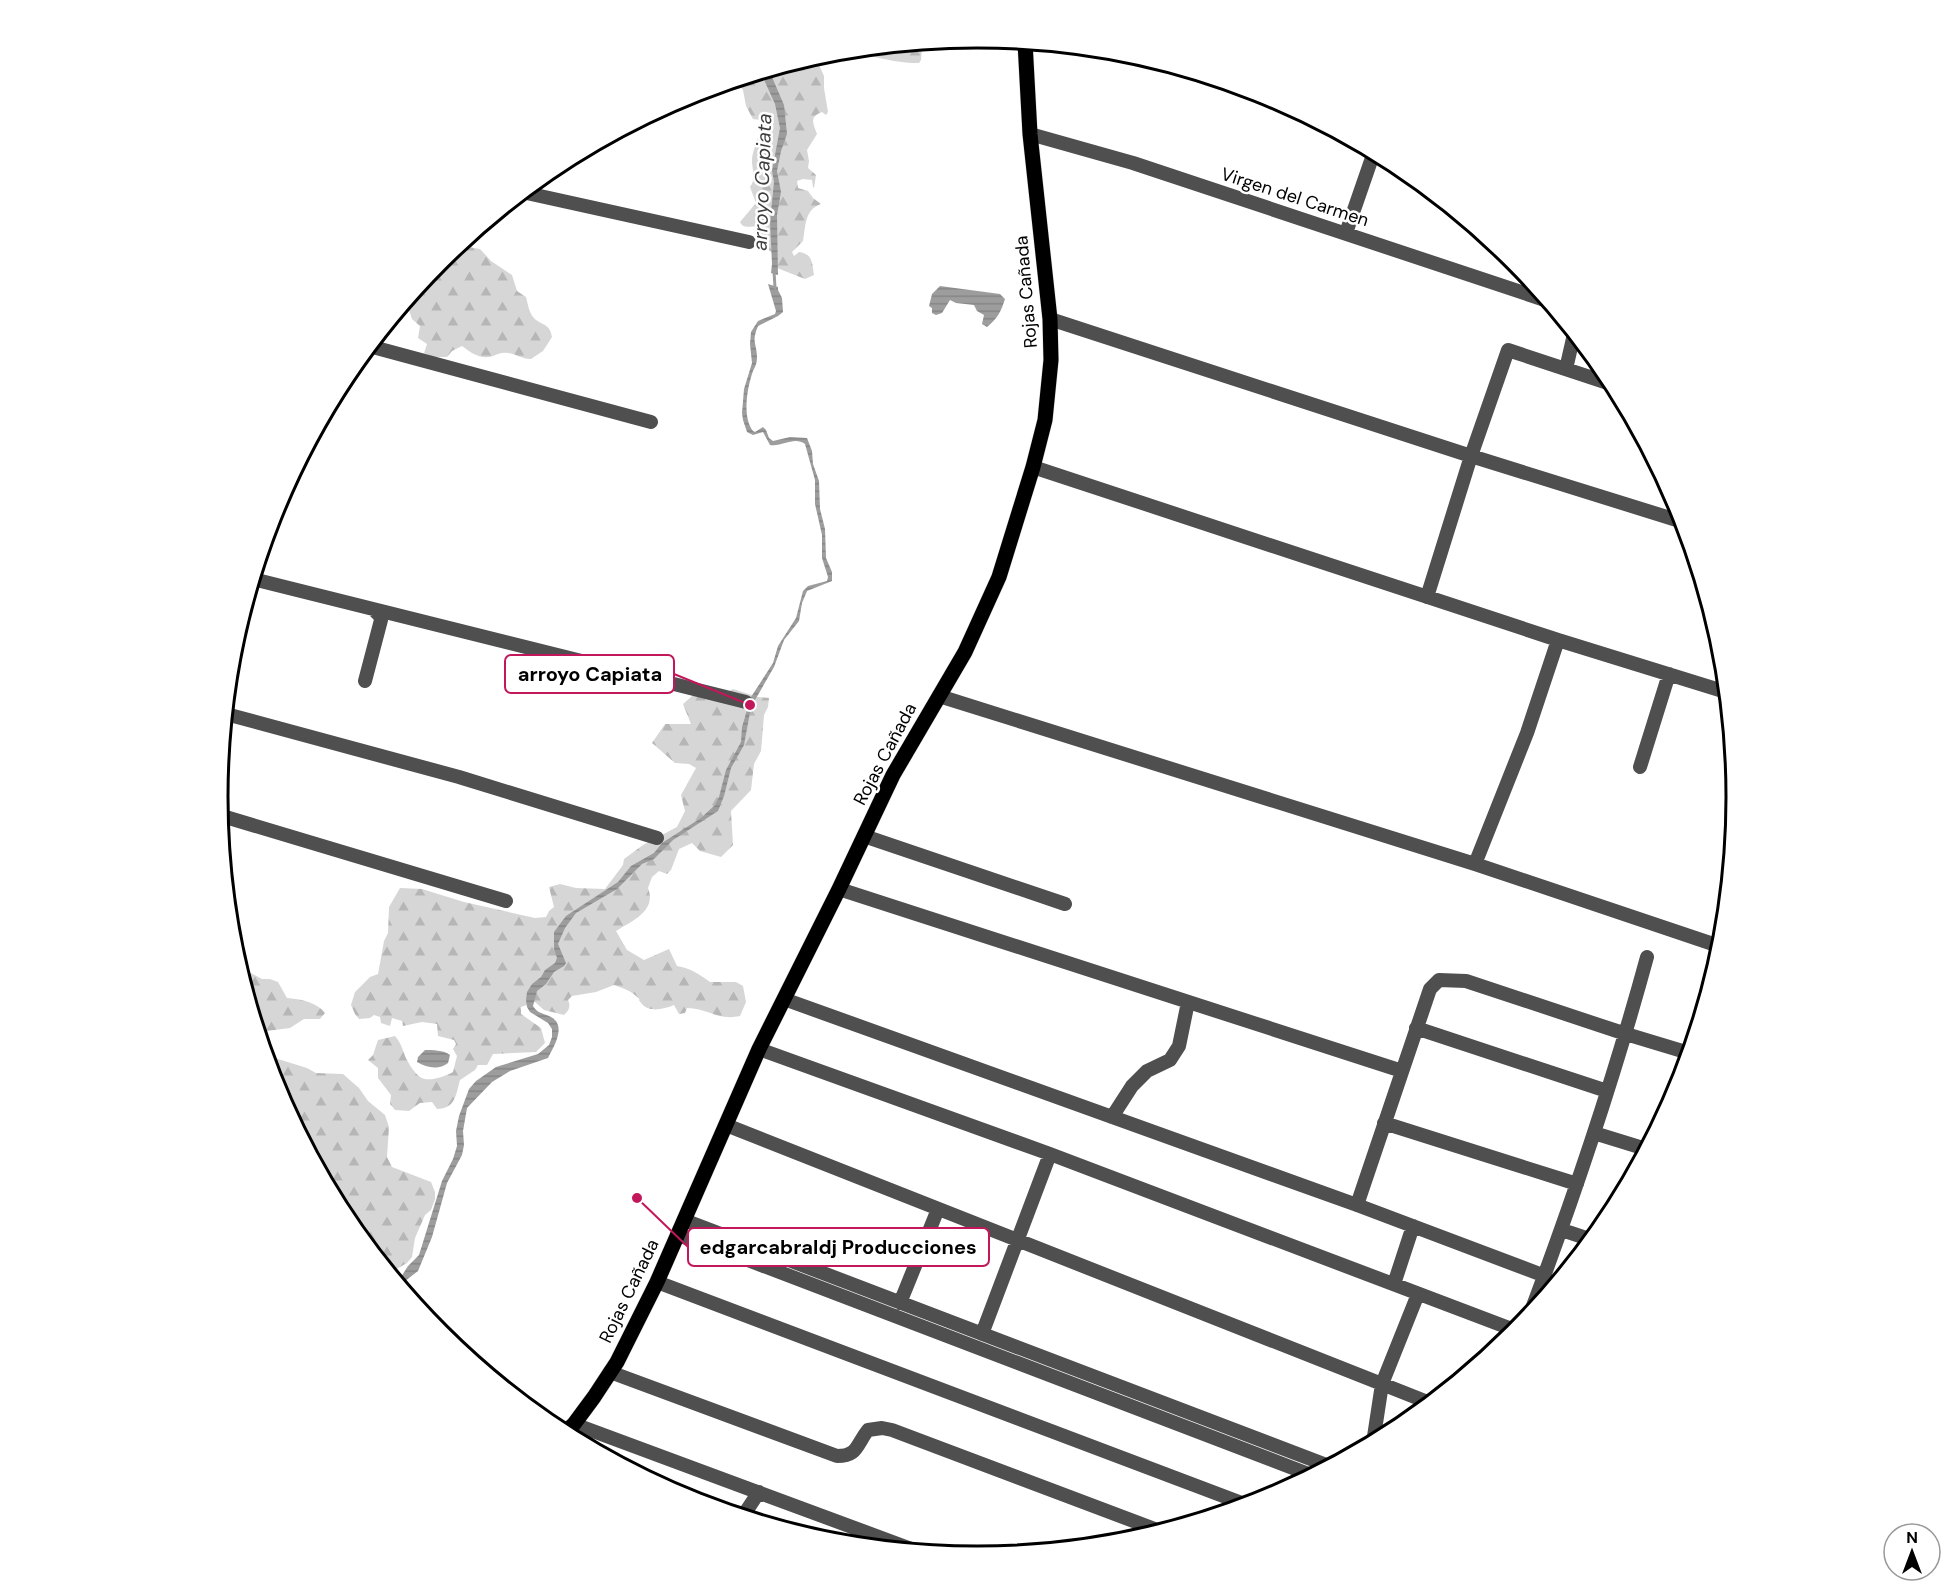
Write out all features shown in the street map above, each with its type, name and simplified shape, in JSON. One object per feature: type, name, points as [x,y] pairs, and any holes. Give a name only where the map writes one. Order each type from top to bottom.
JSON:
[{"type":"main road","name":"Rojas Cañada","points":[[570,1426],[610,1372],[657,1282],[759,1049],[893,775],[965,652],[999,577],[1033,467],[1045,420],[1049,387],[1050,319],[1030,134],[1025,50]]},
{"type":"street","name":"Virgen del Carmen","points":[[1030,134],[1133,163],[1534,296]]},
{"type":"street","points":[[1346,233],[1371,160]]},
{"type":"street","points":[[533,194],[749,242]]},
{"type":"street","points":[[1050,319],[1471,456],[1672,518]]},
{"type":"street","points":[[1566,369],[1572,342]]},
{"type":"street","points":[[378,348],[651,422]]},
{"type":"street","points":[[1427,597],[1471,456],[1508,350],[1599,380]]},
{"type":"street","points":[[1033,467],[1558,640],[1718,690]]},
{"type":"street","points":[[261,581],[746,702]]},
{"type":"street","points":[[365,681],[381,620],[373,609]]},
{"type":"street","points":[[1475,864],[1527,733],[1558,640]]},
{"type":"street","points":[[1640,767],[1669,674]]},
{"type":"street","points":[[939,696],[1475,864],[1712,944]]},
{"type":"street","points":[[233,716],[459,777],[657,838]]},
{"type":"street","points":[[229,818],[506,901]]},
{"type":"street","points":[[864,836],[1065,904]]},
{"type":"street","points":[[839,889],[1402,1071]]},
{"type":"street","points":[[1538,1293],[1594,1133],[1626,1034],[1647,957]]},
{"type":"street","points":[[1357,1205],[1430,988],[1439,980],[1466,981],[1681,1051]]},
{"type":"street","points":[[784,999],[1357,1205],[1545,1276]]},
{"type":"street","points":[[1112,1117],[1132,1086],[1147,1071],[1170,1060],[1179,1046],[1188,1002]]},
{"type":"street","points":[[1416,1028],[1607,1091]]},
{"type":"street","points":[[759,1049],[1050,1154],[1507,1327]]},
{"type":"street","points":[[1384,1123],[1577,1184]]},
{"type":"street","points":[[726,1125],[1421,1400]]},
{"type":"street","points":[[1594,1133],[1639,1147]]},
{"type":"street","points":[[982,1334],[1050,1154]]},
{"type":"street","points":[[900,1303],[938,1209]]},
{"type":"street","points":[[684,1220],[1320,1463]]},
{"type":"street","points":[[1394,1284],[1413,1226]]},
{"type":"street","points":[[1562,1230],[1583,1237]]},
{"type":"street","points":[[677,1235],[706,1244],[1302,1472]]},
{"type":"street","points":[[657,1282],[1234,1500]]},
{"type":"street","points":[[1375,1431],[1382,1384],[1418,1293]]},
{"type":"street","points":[[610,1372],[837,1456],[848,1456],[854,1452],[868,1430],[882,1428],[892,1430],[1147,1526]]},
{"type":"street","points":[[580,1432],[759,1492],[890,1541]]},
{"type":"street","points":[[747,1509],[759,1492]]},
{"type":"green space","points":[[922,51],[919,63],[871,55]]},
{"type":"green space","points":[[819,65],[824,76],[828,112],[826,115],[822,112],[813,119],[817,134],[807,150],[808,168],[816,175],[814,188],[812,180],[797,181],[798,188],[808,191],[821,204],[811,210],[803,241],[792,252],[794,256],[799,252],[804,253],[811,260],[814,275],[805,279],[777,268],[777,256],[758,243],[757,227],[745,227],[740,222],[756,203],[750,187],[754,178],[752,158],[760,124],[768,121],[753,119],[746,106],[741,87]]},
{"type":"green space","points":[[469,247],[480,249],[491,261],[512,275],[517,291],[526,297],[532,315],[547,326],[552,337],[543,351],[531,359],[506,353],[489,357],[480,356],[462,346],[452,351],[447,357],[433,357],[424,353],[427,344],[418,338],[420,326],[412,319],[409,309],[447,267]]},
{"type":"green space","points":[[700,689],[724,694],[733,689],[769,698],[764,715],[761,751],[754,764],[751,790],[731,811],[733,845],[721,857],[700,851],[692,843],[679,849],[671,870],[667,874],[659,871],[652,877],[648,888],[650,896],[646,909],[636,919],[616,931],[627,950],[644,960],[669,949],[677,966],[686,968],[710,982],[736,982],[743,986],[746,1002],[740,1016],[725,1017],[687,1008],[685,1013],[679,1014],[674,1005],[662,1009],[649,1009],[631,992],[614,985],[596,992],[572,996],[568,1000],[569,1008],[564,1015],[544,1010],[535,1002],[521,1007],[521,1014],[541,1028],[545,1043],[536,1052],[493,1054],[487,1065],[478,1065],[475,1070],[460,1080],[454,1100],[448,1107],[437,1109],[432,1102],[420,1103],[409,1111],[395,1110],[390,1104],[391,1095],[378,1078],[378,1068],[368,1060],[373,1055],[378,1040],[395,1036],[410,1066],[423,1079],[437,1078],[453,1072],[457,1056],[453,1049],[456,1044],[454,1040],[438,1036],[437,1024],[422,1022],[403,1026],[402,1021],[392,1018],[390,1026],[381,1023],[380,1017],[374,1015],[370,1018],[359,1019],[351,1005],[355,992],[370,977],[378,974],[384,941],[388,933],[389,907],[400,888],[422,889],[464,902],[535,918],[546,917],[554,907],[549,887],[560,884],[576,888],[605,889],[623,865],[624,859],[643,845],[677,827],[685,811],[681,795],[696,768],[689,764],[675,763],[652,743],[665,724],[691,724],[683,704]]},
{"type":"green space","points":[[249,972],[262,979],[278,982],[287,998],[303,1000],[322,1009],[325,1013],[320,1019],[304,1019],[290,1028],[266,1031]]},
{"type":"green space","points":[[275,1058],[316,1073],[343,1074],[359,1088],[368,1101],[385,1115],[389,1127],[387,1157],[392,1167],[431,1182],[435,1199],[431,1210],[425,1215],[415,1238],[412,1257],[396,1269],[354,1213],[305,1128]]},
{"type":"shaded area","points":[[772,77],[784,105],[787,134],[777,171],[781,192],[777,215],[778,275],[771,273],[770,222],[774,182],[772,171],[780,128],[775,104],[764,80]]},
{"type":"shaded area","points":[[768,284],[778,287],[783,312],[758,326],[756,332],[757,360],[747,394],[748,418],[753,431],[763,427],[773,441],[790,437],[807,438],[819,481],[826,558],[832,572],[832,581],[807,591],[799,621],[784,640],[774,667],[751,707],[744,745],[731,768],[718,811],[673,840],[654,859],[642,864],[617,889],[576,913],[565,928],[558,944],[566,963],[554,972],[546,984],[537,991],[533,1006],[558,1024],[558,1036],[553,1048],[548,1058],[510,1071],[492,1082],[467,1108],[462,1155],[447,1183],[432,1237],[418,1271],[406,1281],[402,1276],[419,1255],[442,1181],[453,1159],[457,1146],[456,1131],[459,1116],[469,1089],[496,1067],[538,1054],[549,1045],[552,1029],[548,1023],[530,1012],[526,1000],[527,992],[532,984],[555,963],[557,958],[554,949],[554,932],[566,916],[618,882],[631,866],[654,853],[662,843],[701,818],[715,805],[726,770],[741,742],[742,727],[751,697],[773,663],[778,646],[796,618],[803,591],[808,586],[827,581],[828,577],[822,558],[822,535],[815,504],[815,480],[805,444],[793,441],[770,445],[763,432],[753,435],[747,432],[743,420],[744,389],[752,363],[751,332],[758,321],[775,314]]},
{"type":"shaded area","points":[[940,286],[1000,294],[1005,299],[998,315],[987,327],[982,324],[984,315],[977,311],[974,305],[950,300],[942,313],[936,315],[932,313],[932,308],[929,306],[932,294]]},
{"type":"shaded area","points":[[425,1050],[447,1053],[450,1055],[448,1063],[441,1067],[433,1067],[417,1062],[418,1057]]},
{"type":"waterway","name":"arroyo Capiata","points":[[774,271],[775,288]]},
{"type":"place","name":"arroyo Capiata","points":[[750,705]]},
{"type":"place","name":"edgarcabraldj Producciones","points":[[637,1198]]}]
